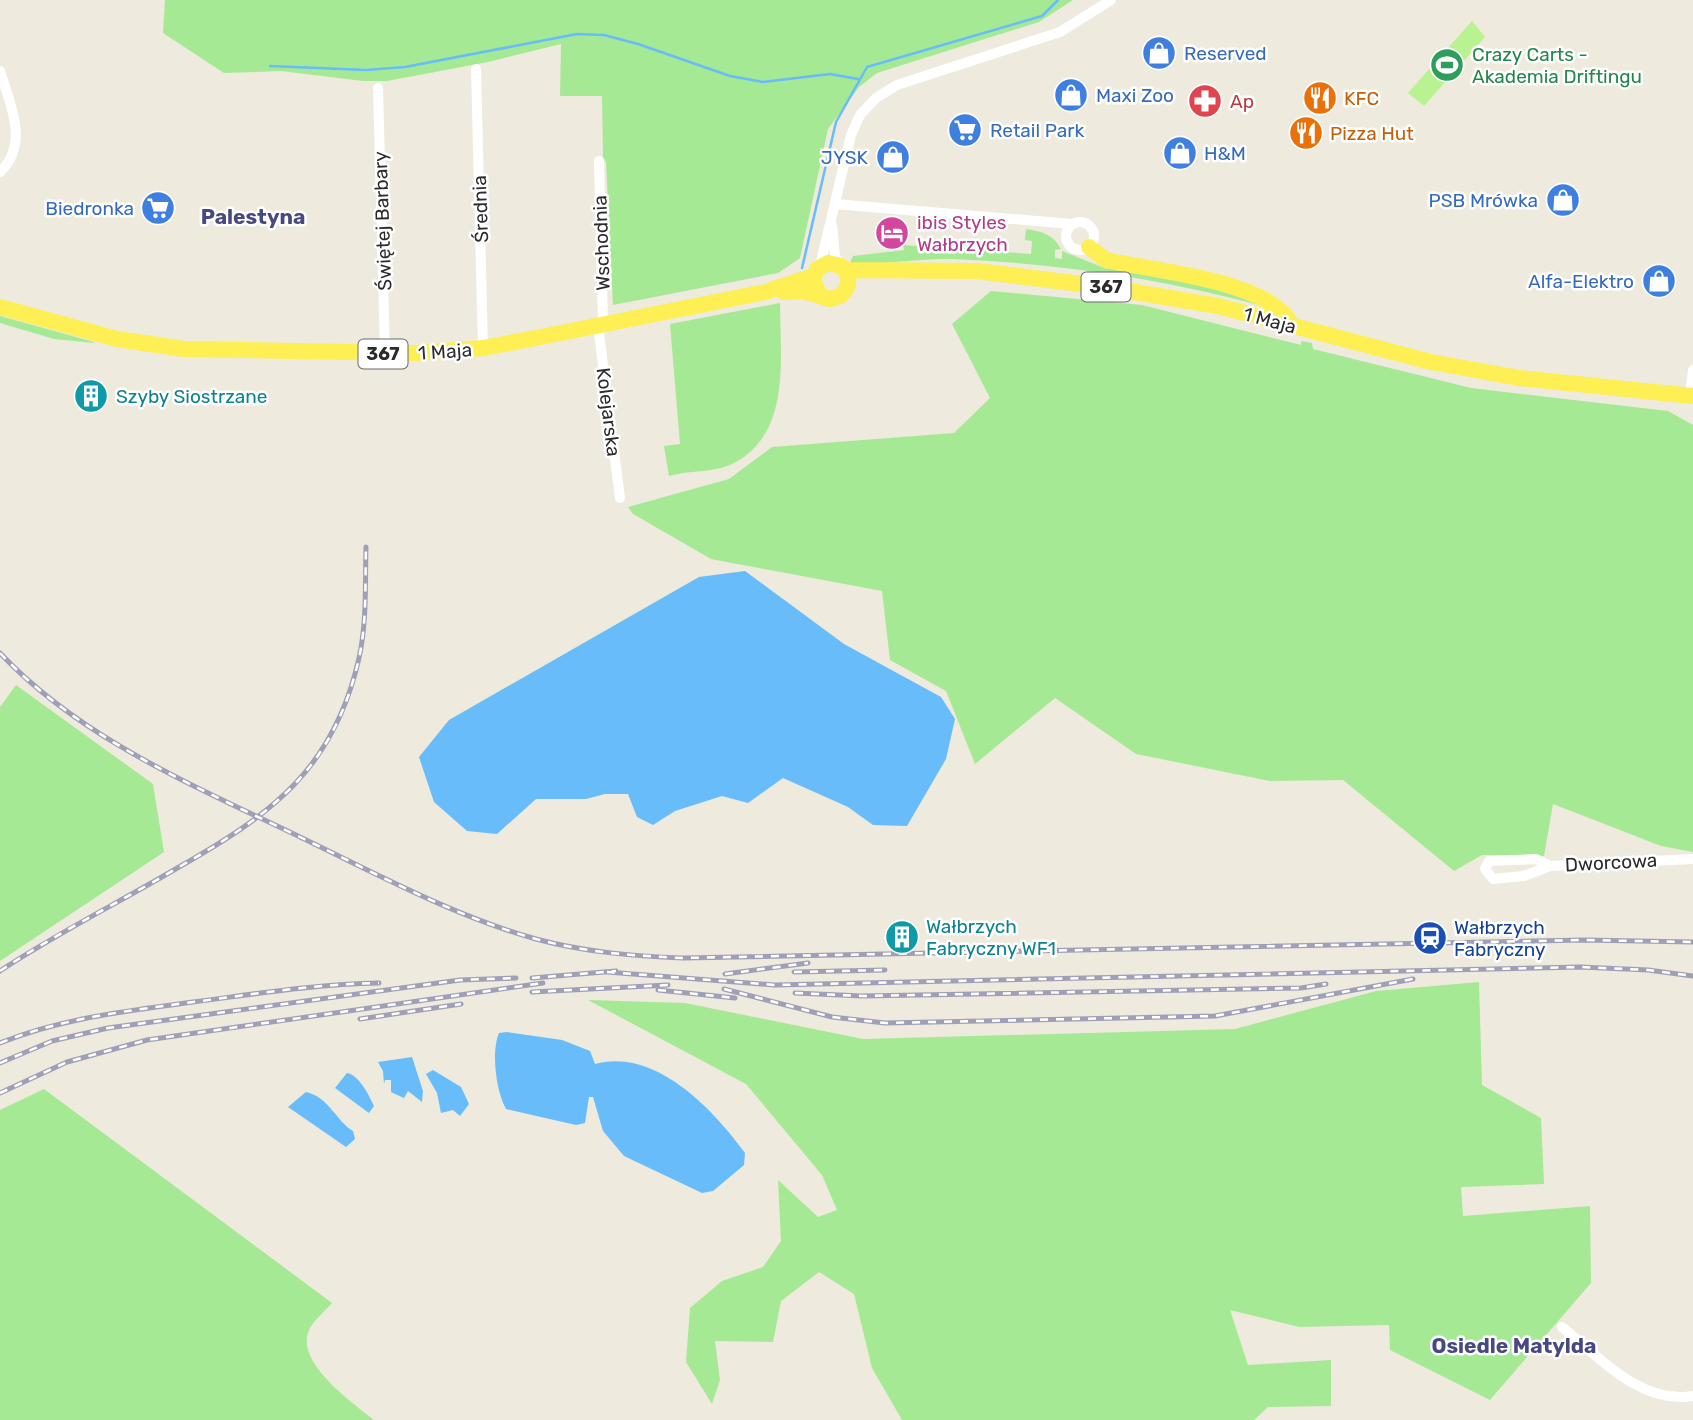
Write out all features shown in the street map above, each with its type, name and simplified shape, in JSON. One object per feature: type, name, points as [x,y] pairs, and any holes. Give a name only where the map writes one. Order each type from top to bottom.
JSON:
[{"type":"main road","points":[[1089,247],[1105,260],[1250,291],[1287,314],[1292,326]]},
{"type":"main road","name":"367","points":[[817,271],[828,263],[845,273],[840,296],[830,299],[820,295]]},
{"type":"main road","name":"1 Maja","points":[[765,292],[817,271]]},
{"type":"main road","points":[[817,271],[814,286],[820,295]]},
{"type":"main road","name":"1 Maja","points":[[845,273],[977,271],[1105,286],[1218,306],[1431,362],[1519,378],[1692,396]]},
{"type":"main road","name":"1 Maja","points":[[0,307],[117,339],[184,349],[385,354],[483,348],[765,292],[804,291],[820,295]]},
{"type":"street","points":[[817,271],[851,135],[860,115],[876,98],[897,85],[1060,32],[1111,0]]},
{"type":"street","name":"Średnia","points":[[476,69],[483,348]]},
{"type":"street","points":[[0,71],[17,130],[11,159],[0,172]]},
{"type":"street","name":"Świętej Barbary","points":[[378,88],[385,354]]},
{"type":"street","name":"Wschodnia","points":[[599,161],[601,325]]},
{"type":"street","points":[[835,204],[1042,223],[1084,223],[1092,228],[1094,239],[1089,247],[1074,249],[1066,238],[1042,223]]},
{"type":"street","points":[[831,221],[835,257],[845,273]]},
{"type":"street","points":[[1066,238],[1072,224]]},
{"type":"street","name":"Kolejarska","points":[[601,325],[620,498]]},
{"type":"street","points":[[1692,396],[1693,370]]},
{"type":"street","name":"Dworcowa","points":[[1550,866],[1536,859],[1489,861],[1485,869],[1491,879],[1524,876],[1550,866],[1693,859]]},
{"type":"street","points":[[1562,1327],[1630,1381],[1650,1392],[1681,1398],[1693,1396]]},
{"type":"green space","points":[[165,0],[1073,0],[1039,22],[877,73],[859,87],[828,129],[800,258],[778,273],[613,305],[606,162],[603,157],[602,96],[560,96],[561,44],[488,62],[387,81],[363,81],[281,71],[224,73],[163,33]]},
{"type":"green space","name":"Crazy Carts - Akademia Driftingu","points":[[1472,21],[1485,37],[1424,106],[1408,93]]},
{"type":"green space","points":[[1026,229],[1055,240],[1061,249],[1055,250],[1055,258],[1062,259],[1062,251],[1107,269],[1109,267],[1240,292],[1259,305],[1184,287],[1107,273],[1030,264],[952,259],[850,263],[853,256],[904,250],[903,245],[1031,254],[1032,241],[1025,240]]},
{"type":"green space","points":[[991,291],[1142,305],[1301,345],[1301,341],[1312,343],[1313,349],[1471,388],[1668,411],[1693,425],[1693,852],[1661,846],[1553,804],[1544,856],[1482,855],[1454,871],[1343,780],[1270,781],[1136,754],[1055,698],[975,764],[946,691],[890,660],[882,591],[711,559],[633,514],[628,507],[729,479],[772,447],[954,433],[990,398],[952,324]]},
{"type":"green space","points":[[780,303],[781,371],[774,415],[765,434],[751,451],[732,464],[717,469],[669,476],[664,446],[680,444],[670,324]]},
{"type":"green space","points":[[0,316],[94,343],[54,339],[0,323]]},
{"type":"green space","points":[[16,685],[153,784],[164,852],[0,961],[0,707]]},
{"type":"green space","points":[[1479,982],[1482,1085],[1541,1118],[1544,1184],[1461,1187],[1463,1216],[1590,1206],[1591,1283],[1490,1400],[1390,1350],[1389,1325],[1299,1327],[1230,1310],[1248,1365],[1331,1360],[1331,1406],[1268,1407],[1254,1420],[902,1420],[872,1368],[854,1294],[819,1272],[781,1301],[773,1342],[715,1341],[720,1380],[712,1404],[686,1362],[690,1308],[722,1281],[763,1267],[781,1241],[778,1180],[818,1217],[837,1210],[822,1175],[746,1084],[588,1000],[685,1003],[863,1039],[1235,1029],[1376,991]]},
{"type":"green space","points":[[44,1089],[332,1303],[310,1328],[307,1341],[309,1354],[327,1380],[374,1420],[0,1420],[0,1110]]},
{"type":"water","points":[[745,571],[844,644],[941,697],[955,719],[946,759],[907,826],[873,825],[848,807],[783,778],[748,803],[722,796],[675,811],[653,825],[637,817],[628,794],[605,794],[586,799],[536,799],[497,834],[467,831],[434,802],[419,757],[449,720],[699,577]]},
{"type":"water","points":[[499,1033],[562,1040],[590,1051],[595,1064],[617,1061],[660,1073],[699,1101],[716,1118],[745,1153],[744,1165],[713,1191],[702,1193],[624,1156],[603,1131],[593,1097],[589,1097],[585,1123],[576,1125],[506,1109],[496,1071],[495,1050]]},
{"type":"water","points":[[412,1057],[423,1091],[422,1102],[408,1091],[404,1098],[391,1092],[391,1080],[385,1080],[384,1084],[383,1071],[378,1062]]},
{"type":"water","points":[[433,1070],[461,1087],[469,1104],[460,1116],[453,1110],[441,1113],[437,1093],[426,1074]]},
{"type":"water","points":[[347,1073],[359,1081],[369,1096],[374,1106],[369,1113],[335,1088]]},
{"type":"water","points":[[306,1092],[321,1099],[353,1131],[355,1139],[346,1147],[288,1107]]},
{"type":"waterway","points":[[802,268],[836,122],[867,67],[1042,16],[1058,0]]},
{"type":"waterway","points":[[270,66],[366,70],[405,67],[577,34],[604,35],[730,76],[763,82],[830,74],[858,79]]},
{"type":"railway","points":[[0,971],[243,828],[270,807],[316,759],[348,697],[359,658],[365,602],[366,547]]},
{"type":"railway","points":[[0,653],[32,684],[67,711],[142,759],[182,780],[446,907],[506,930],[572,947],[627,955],[683,958],[1583,940],[1693,942]]},
{"type":"railway","points":[[725,974],[808,963]]},
{"type":"railway","points":[[607,972],[775,985],[1580,967],[1648,970],[1693,976]]},
{"type":"railway","points":[[794,972],[885,970]]},
{"type":"railway","points":[[532,978],[616,971]]},
{"type":"railway","points":[[0,1063],[52,1041],[108,1028],[460,980],[516,978]]},
{"type":"railway","points":[[724,989],[832,1017],[885,1023],[1215,1016],[1413,979]]},
{"type":"railway","points":[[0,1043],[47,1027],[119,1012],[286,990],[379,983]]},
{"type":"railway","points":[[0,1093],[67,1062],[147,1040],[543,983]]},
{"type":"railway","points":[[795,993],[862,996],[1301,988],[1326,984]]},
{"type":"railway","points":[[532,992],[668,985]]},
{"type":"railway","points":[[658,990],[735,998]]},
{"type":"railway","points":[[360,1019],[461,1004]]},
{"type":"place","name":"Reserved","points":[[1159,53]]},
{"type":"place","name":"Crazy Carts - Akademia Driftingu","points":[[1447,65]]},
{"type":"place","name":"Maxi Zoo","points":[[1071,95]]},
{"type":"place","name":"KFC","points":[[1320,98]]},
{"type":"place","name":"Ap","points":[[1205,101]]},
{"type":"place","name":"Retail Park","points":[[965,130]]},
{"type":"place","name":"Pizza Hut","points":[[1306,133]]},
{"type":"place","name":"H&M","points":[[1180,153]]},
{"type":"place","name":"JYSK","points":[[893,157]]},
{"type":"place","name":"PSB Mrówka","points":[[1563,200]]},
{"type":"place","name":"Biedronka","points":[[158,208]]},
{"type":"place","name":"ibis Styles Wałbrzych","points":[[892,233]]},
{"type":"place","name":"Alfa-Elektro","points":[[1659,281]]},
{"type":"place","name":"Szyby Siostrzane","points":[[91,396]]},
{"type":"place","name":"Wałbrzych Fabryczny WF1","points":[[902,937]]},
{"type":"place","name":"Wałbrzych Fabryczny","points":[[1430,938]]},
{"type":"district","name":"Palestyna","points":[[253,217]]},
{"type":"district","name":"Osiedle Matylda","points":[[1514,1346]]}]
